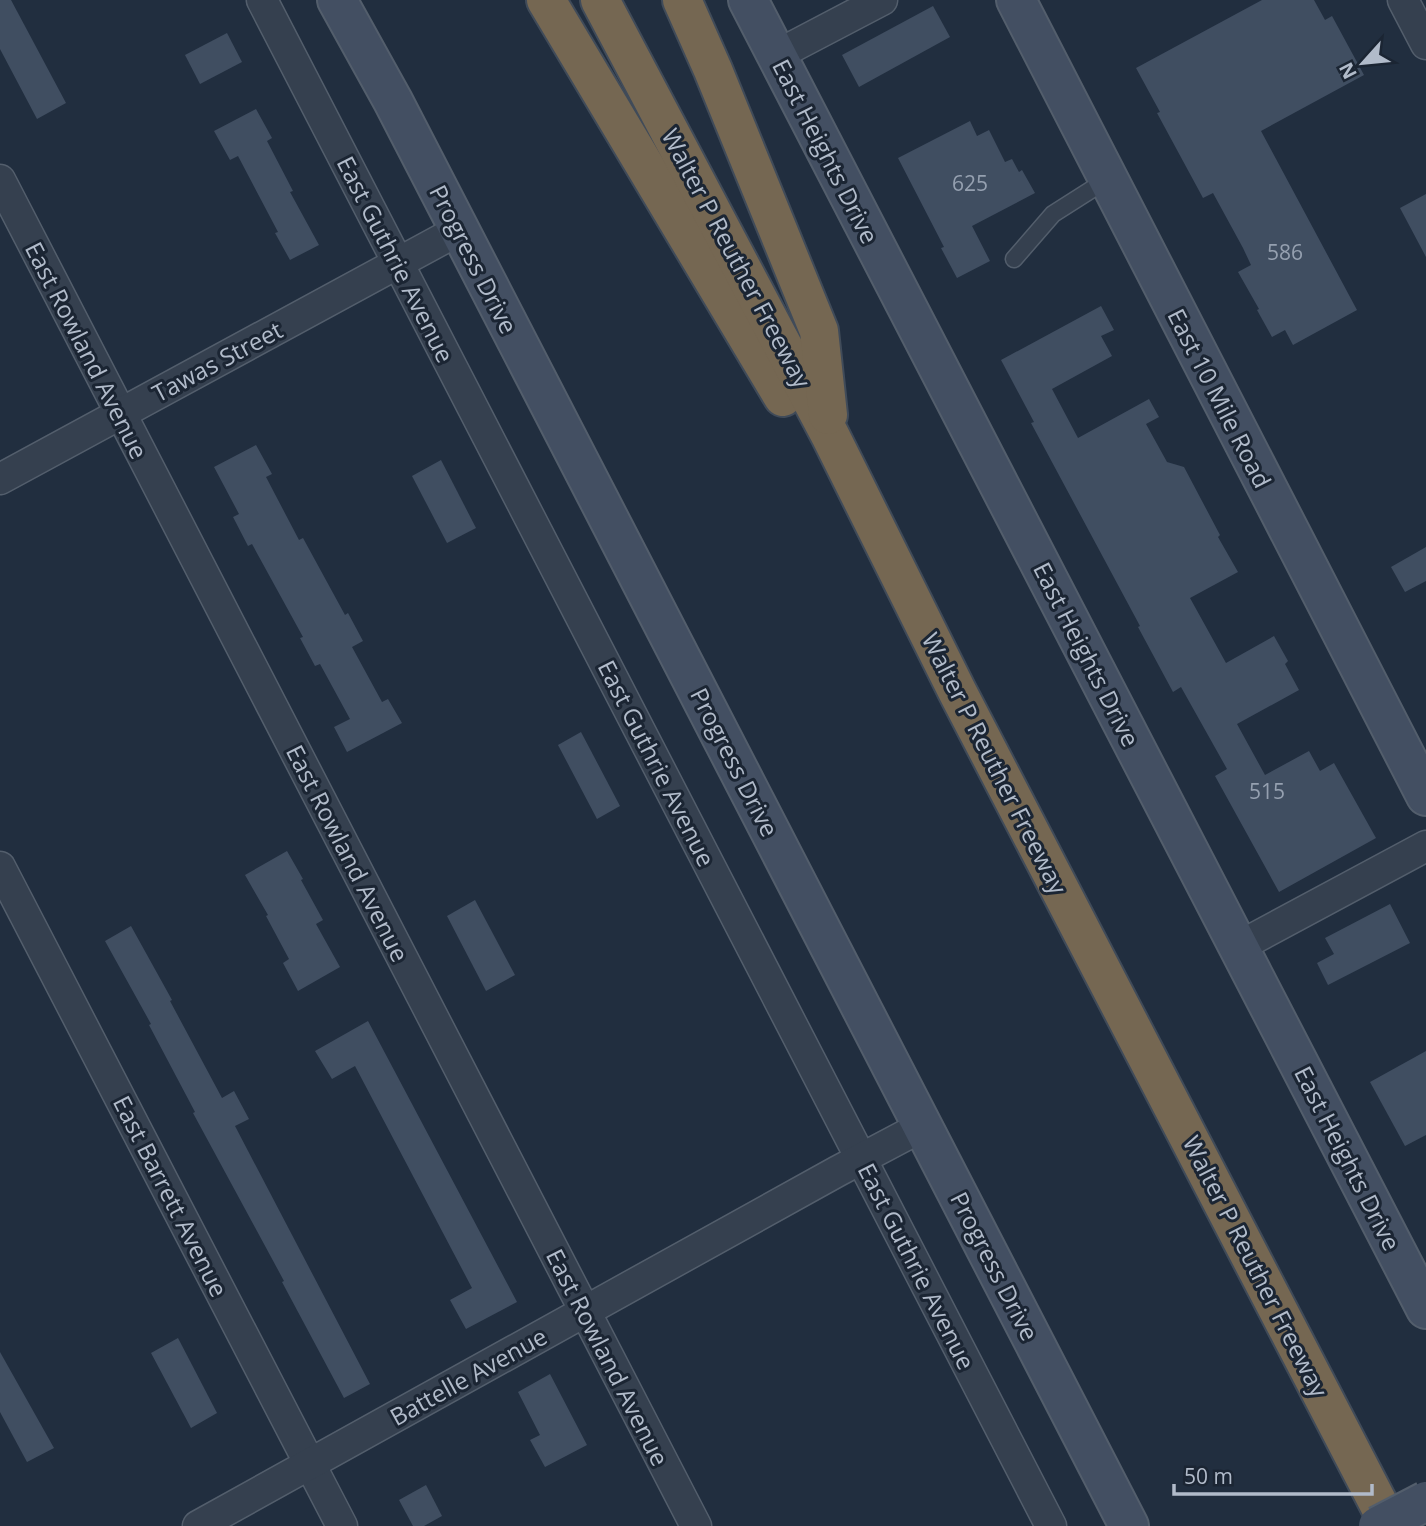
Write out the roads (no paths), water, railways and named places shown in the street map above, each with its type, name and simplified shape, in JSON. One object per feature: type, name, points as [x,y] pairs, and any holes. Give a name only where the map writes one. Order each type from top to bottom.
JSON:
[{"type":"highway","points":[[547,0],[957,691]]},
{"type":"highway","name":"Walter P Reuther Freeway","points":[[600,0],[830,435],[957,691],[1390,1526]]},
{"type":"highway","points":[[682,0],[819,331],[830,435]]},
{"type":"main road","name":"Progress Drive","points":[[337,0],[393,100],[1129,1526]]},
{"type":"main road","name":"East Heights Drive","points":[[748,0],[1426,1309]]},
{"type":"main road","name":"East 10 Mile Road","points":[[1016,0],[1426,796]]},
{"type":"main road","points":[[1378,1526],[1426,1501]]},
{"type":"street","name":"East Guthrie Avenue","points":[[262,0],[1051,1526]]},
{"type":"street","points":[[776,55],[882,0]]},
{"type":"street","points":[[1412,3],[1426,44]]},
{"type":"street","name":"East Rowland Avenue","points":[[0,180],[696,1526]]},
{"type":"street","name":"Tawas Street","points":[[0,479],[459,230]]},
{"type":"street","points":[[1238,947],[1426,846]]},
{"type":"street","name":"East Barrett Avenue","points":[[0,867],[342,1526]]},
{"type":"street","name":"Battelle Avenue","points":[[198,1526],[923,1126]]},
{"type":"lane","points":[[1014,259],[1053,214],[1108,179]]}]
